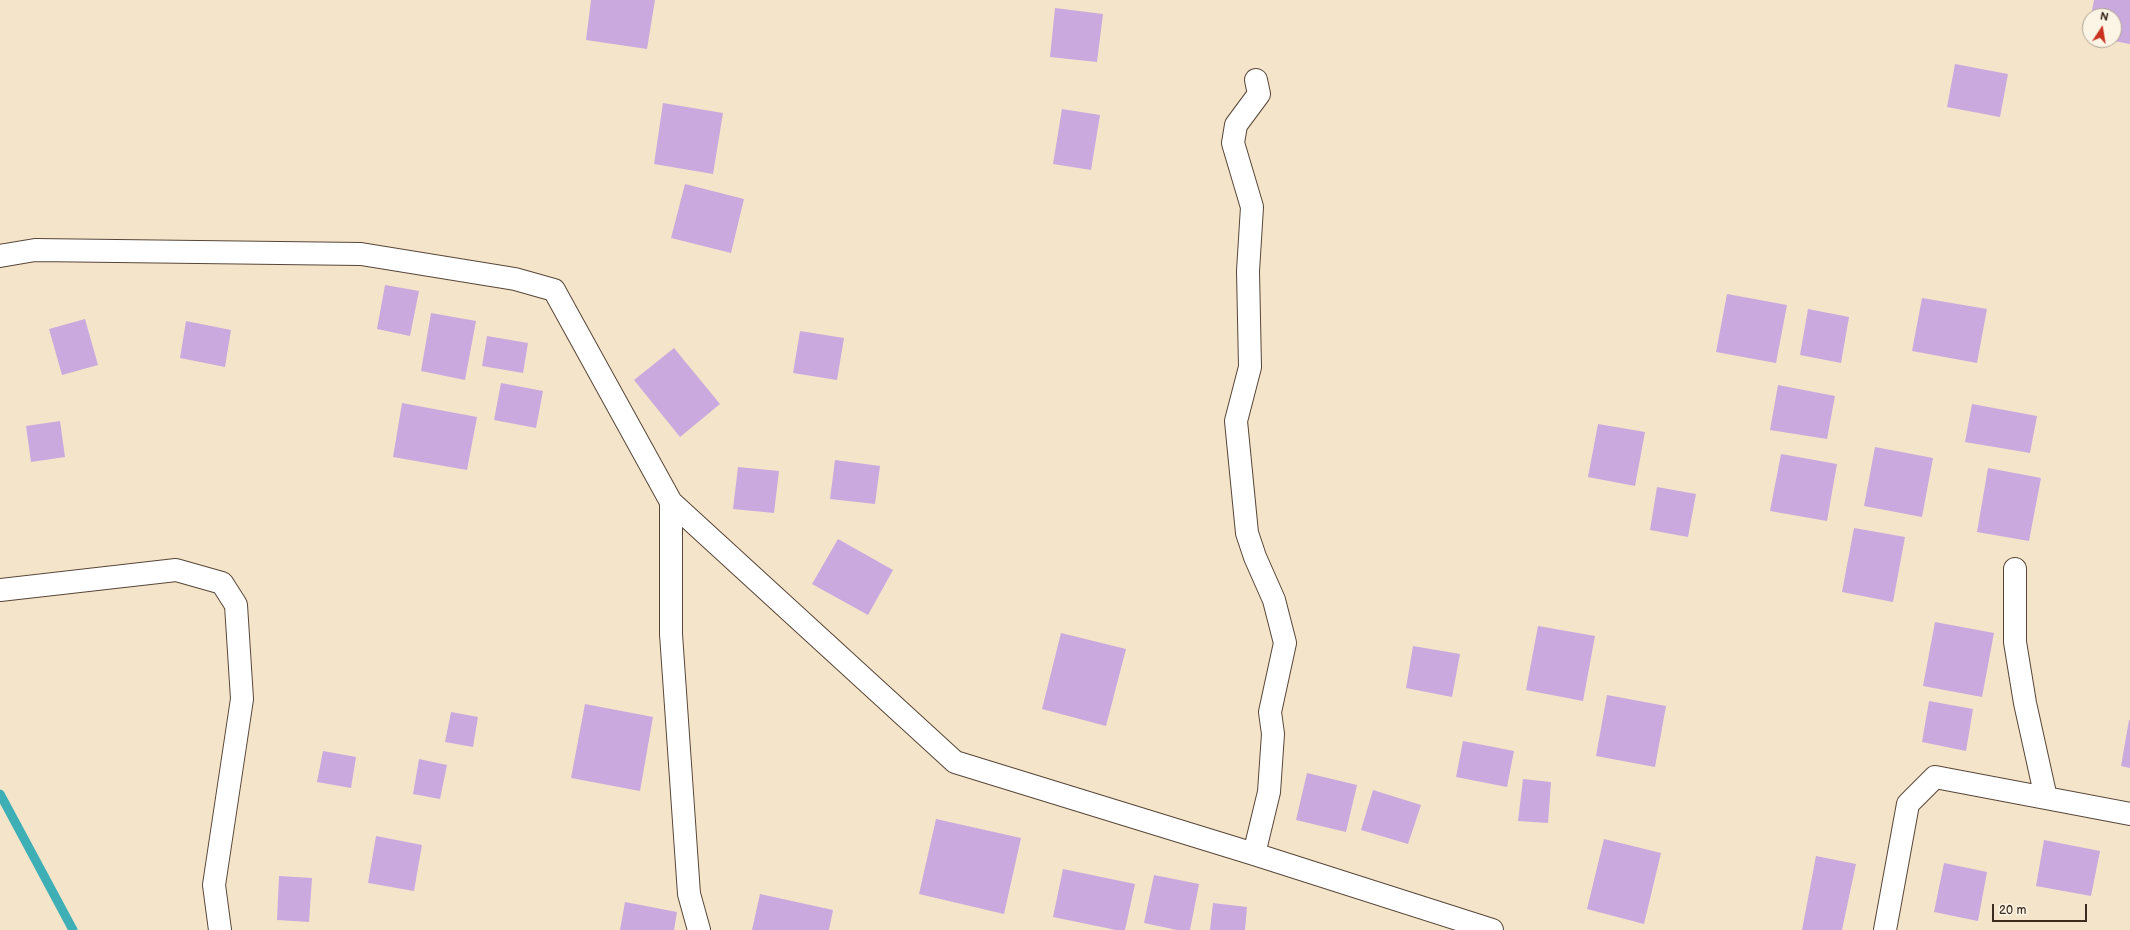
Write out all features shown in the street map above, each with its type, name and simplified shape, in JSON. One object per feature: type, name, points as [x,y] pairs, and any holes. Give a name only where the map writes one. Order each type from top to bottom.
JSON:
[{"type":"street","points":[[1254,854],[1269,792],[1273,734],[1270,712],[1285,643],[1274,600],[1255,557],[1247,532],[1236,421],[1250,367],[1248,271],[1252,207],[1233,143],[1236,125],[1259,94],[1256,80]]},
{"type":"street","points":[[0,256],[35,250],[361,254],[515,279],[554,290],[671,502],[955,762],[1254,854],[1492,930]]},
{"type":"street","points":[[671,502],[671,642],[689,894],[699,930]]},
{"type":"street","points":[[2015,569],[2015,642],[2025,703],[2046,798]]},
{"type":"street","points":[[0,590],[176,570],[222,583],[236,605],[242,699],[214,885],[220,930]]},
{"type":"street","points":[[1885,930],[1908,804],[1935,777],[2130,814]]},
{"type":"building","points":[[591,0],[655,0],[647,49],[586,40]]},
{"type":"building","points":[[2094,0],[2130,0],[2130,44],[2122,42],[2122,8],[2092,8]]},
{"type":"building","points":[[1055,8],[1103,14],[1097,62],[1050,57]]},
{"type":"building","points":[[1955,64],[2008,74],[2000,117],[1947,107]]},
{"type":"building","points":[[663,103],[723,113],[713,174],[654,164]]},
{"type":"building","points":[[1062,109],[1100,115],[1091,170],[1053,164]]},
{"type":"building","points":[[685,184],[744,199],[731,253],[671,238]]},
{"type":"building","points":[[385,285],[419,291],[410,336],[377,329]]},
{"type":"building","points":[[1727,294],[1787,305],[1776,363],[1716,352]]},
{"type":"building","points":[[1922,298],[1987,309],[1977,363],[1912,351]]},
{"type":"building","points":[[1808,309],[1849,317],[1841,363],[1800,355]]},
{"type":"building","points":[[431,313],[476,321],[465,380],[421,371]]},
{"type":"building","points":[[85,319],[98,365],[62,375],[49,329]]},
{"type":"building","points":[[186,321],[231,330],[225,367],[180,358]]},
{"type":"building","points":[[800,331],[844,338],[837,380],[793,373]]},
{"type":"building","points":[[487,336],[528,343],[523,373],[482,366]]},
{"type":"building","points":[[674,348],[720,404],[680,437],[634,380]]},
{"type":"building","points":[[501,383],[543,391],[536,428],[494,420]]},
{"type":"building","points":[[1778,385],[1835,396],[1827,439],[1770,430]]},
{"type":"building","points":[[402,403],[477,417],[467,470],[393,457]]},
{"type":"building","points":[[1972,404],[2037,416],[2030,453],[1965,442]]},
{"type":"building","points":[[60,421],[65,457],[31,462],[26,426]]},
{"type":"building","points":[[1598,424],[1645,432],[1635,486],[1588,477]]},
{"type":"building","points":[[1875,447],[1933,458],[1922,517],[1864,506]]},
{"type":"building","points":[[1781,454],[1837,464],[1827,521],[1770,511]]},
{"type":"building","points":[[835,460],[880,466],[875,504],[830,499]]},
{"type":"building","points":[[738,467],[779,471],[774,513],[733,509]]},
{"type":"building","points":[[1988,468],[2041,478],[2029,541],[1977,532]]},
{"type":"building","points":[[1657,487],[1696,494],[1688,537],[1650,530]]},
{"type":"building","points":[[1854,528],[1905,537],[1893,602],[1842,592]]},
{"type":"building","points":[[838,539],[893,570],[868,615],[812,584]]},
{"type":"building","points":[[1935,622],[1994,633],[1982,697],[1923,686]]},
{"type":"building","points":[[1538,626],[1595,636],[1583,701],[1526,690]]},
{"type":"building","points":[[1061,633],[1126,649],[1106,726],[1042,709]]},
{"type":"building","points":[[1413,646],[1460,654],[1452,697],[1406,688]]},
{"type":"building","points":[[1607,695],[1666,706],[1655,767],[1596,756]]},
{"type":"building","points":[[1929,701],[1973,709],[1966,751],[1922,742]]},
{"type":"building","points":[[585,704],[653,717],[640,791],[571,778]]},
{"type":"building","points":[[451,712],[478,717],[473,747],[445,742]]},
{"type":"building","points":[[2130,720],[2130,768],[2121,766]]},
{"type":"building","points":[[1463,741],[1514,751],[1507,787],[1456,777]]},
{"type":"building","points":[[323,751],[356,757],[351,788],[317,782]]},
{"type":"building","points":[[419,759],[447,765],[440,799],[413,794]]},
{"type":"building","points":[[1307,773],[1357,785],[1346,832],[1296,820]]},
{"type":"building","points":[[1523,779],[1551,782],[1548,823],[1518,821]]},
{"type":"building","points":[[1373,790],[1421,805],[1408,844],[1361,830]]},
{"type":"building","points":[[936,819],[1021,838],[1004,914],[919,894]]},
{"type":"building","points":[[376,836],[422,845],[414,891],[368,883]]},
{"type":"building","points":[[1604,839],[1661,853],[1644,924],[1587,909]]},
{"type":"building","points":[[2044,840],[2100,851],[2091,896],[2036,886]]},
{"type":"building","points":[[1816,856],[1856,864],[1842,930],[1802,930]]},
{"type":"building","points":[[1944,863],[1987,872],[1978,921],[1934,912]]},
{"type":"building","points":[[1063,869],[1135,884],[1125,930],[1116,930],[1053,917]]},
{"type":"building","points":[[1154,875],[1199,884],[1190,930],[1177,930],[1144,923]]},
{"type":"building","points":[[279,876],[312,878],[309,922],[277,920]]},
{"type":"building","points":[[760,894],[833,910],[829,930],[752,930]]},
{"type":"building","points":[[625,902],[677,912],[674,930],[620,930]]},
{"type":"building","points":[[1213,903],[1247,907],[1245,930],[1210,930]]},
{"type":"waterway","points":[[0,794],[73,930]]}]
